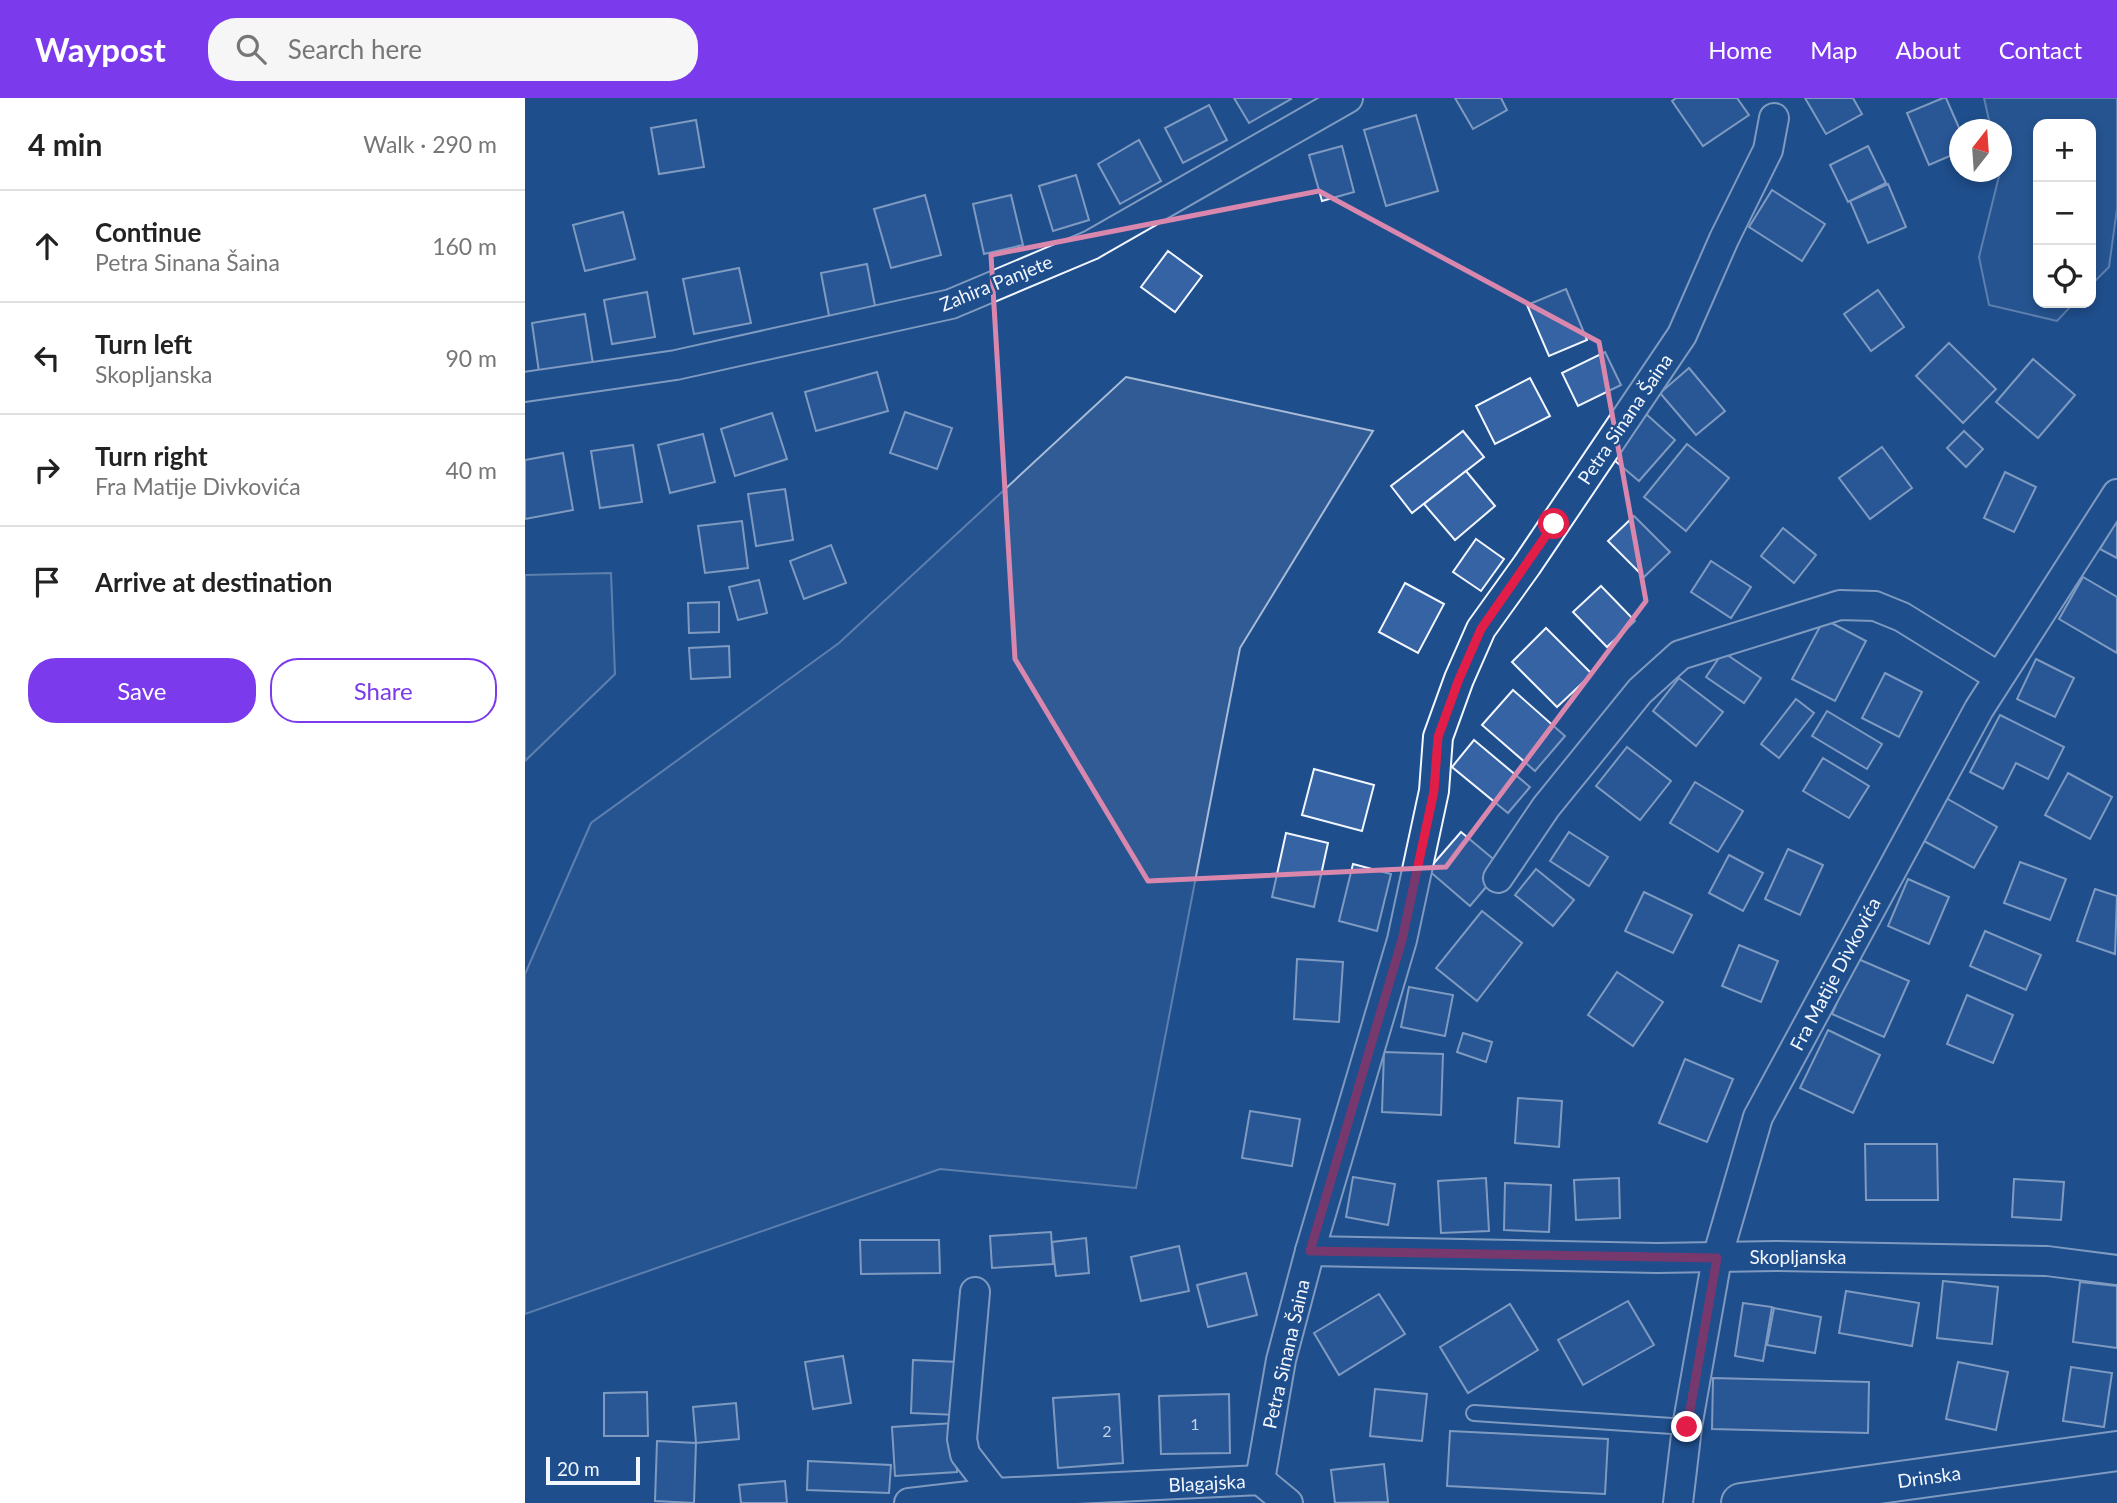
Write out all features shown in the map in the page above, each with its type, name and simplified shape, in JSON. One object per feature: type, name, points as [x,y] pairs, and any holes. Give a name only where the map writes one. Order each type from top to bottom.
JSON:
[{"type":"main road","name":"Drinska","points":[[1741,1503],[2117,1451]]},
{"type":"street","name":"Zahira Panjete","points":[[525,387],[675,366],[951,304],[1091,245],[1348,98]]},
{"type":"street","name":"Petra Sinana Šaina","points":[[1260,1480],[1281,1360],[1310,1251],[1402,940],[1434,791],[1438,737],[1459,679],[1481,629],[1682,335],[1724,239],[1768,150],[1774,118]]},
{"type":"street","name":"Fra Matije Divkovića","points":[[1678,1503],[1687,1427],[1717,1258],[1758,1117],[1979,709],[2117,494]]},
{"type":"street","points":[[1498,878],[1546,807],[1640,691],[1680,655],[1840,605],[1875,606],[1902,617],[1999,677]]},
{"type":"street","name":"Skopljanska","points":[[1310,1251],[2047,1261],[2117,1270]]},
{"type":"street","points":[[975,1292],[962,1439],[965,1454],[995,1493]]},
{"type":"street","name":"Blagajska","points":[[909,1503],[995,1493],[1260,1480],[1288,1503]]},
{"type":"lane","points":[[1473,1413],[1687,1427]]},
{"type":"highlighted area","points":[[1319,191],[1599,342],[1646,601],[1446,867],[1148,881],[1015,659],[991,255]]},
{"type":"shaded area","points":[[1984,98],[2117,98],[2117,209],[2109,267],[2096,280],[2096,119],[2033,119],[2033,308],[2069,308],[2057,321],[1989,305],[1979,257],[1998,182],[2012,182],[2012,119],[1989,119]]},
{"type":"shaded area","points":[[1126,377],[1373,431],[1240,648],[1136,1188],[940,1169],[525,1314],[525,974],[591,823],[839,643]]},
{"type":"shaded area","points":[[611,573],[615,674],[525,761],[525,575]]},
{"type":"building","points":[[1234,98],[1290,98],[1291,99],[1249,123]]},
{"type":"building","points":[[1455,98],[1501,98],[1507,110],[1473,129]]},
{"type":"building","points":[[1676,98],[1737,98],[1749,115],[1703,146],[1672,101]]},
{"type":"building","points":[[1805,98],[1853,98],[1862,114],[1826,134]]},
{"type":"building","points":[[1946,98],[1955,119],[1949,119],[1949,156],[1929,165],[1907,113]]},
{"type":"building","points":[[1209,105],[1227,140],[1183,163],[1165,128]]},
{"type":"building","points":[[1416,115],[1438,191],[1386,206],[1364,130]]},
{"type":"building","points":[[696,120],[704,167],[659,174],[651,128]]},
{"type":"building","points":[[1139,140],[1161,181],[1120,204],[1098,164]]},
{"type":"building","points":[[1342,146],[1354,192],[1322,201],[1309,155]]},
{"type":"building","points":[[1868,146],[1886,183],[1848,202],[1830,165]]},
{"type":"building","points":[[1076,175],[1089,220],[1053,231],[1039,186]]},
{"type":"building","points":[[1888,184],[1906,227],[1868,243],[1850,201]]},
{"type":"building","points":[[1772,190],[1825,224],[1802,261],[1749,227]]},
{"type":"building","points":[[925,195],[941,255],[891,268],[874,209]]},
{"type":"building","points":[[1011,195],[1023,245],[984,254],[973,204]]},
{"type":"building","points":[[623,212],[635,259],[585,271],[573,225]]},
{"type":"building","points":[[1168,251],[1202,276],[1175,312],[1141,287]]},
{"type":"building","points":[[867,264],[876,311],[830,321],[821,273]]},
{"type":"building","points":[[739,268],[751,323],[694,334],[683,279]]},
{"type":"building","points":[[1566,289],[1587,340],[1549,356],[1527,305]]},
{"type":"building","points":[[1878,290],[1904,327],[1871,351],[1844,314]]},
{"type":"building","points":[[647,292],[655,337],[612,344],[604,300]]},
{"type":"building","points":[[585,314],[593,364],[539,372],[532,323]]},
{"type":"building","points":[[1949,343],[1996,389],[1963,423],[1916,376]]},
{"type":"building","points":[[1605,352],[1621,385],[1578,406],[1562,373]]},
{"type":"building","points":[[2033,359],[2075,395],[2038,438],[1996,402]]},
{"type":"building","points":[[1689,368],[1725,411],[1696,435],[1660,393]]},
{"type":"building","points":[[877,372],[888,411],[816,431],[805,392]]},
{"type":"building","points":[[1530,378],[1550,416],[1495,444],[1476,406]]},
{"type":"building","points":[[905,412],[952,428],[937,469],[890,453]]},
{"type":"building","points":[[772,413],[787,459],[735,476],[721,429]]},
{"type":"building","points":[[1645,413],[1675,440],[1639,481],[1608,455]]},
{"type":"building","points":[[1463,431],[1484,457],[1412,513],[1391,486]]},
{"type":"building","points":[[1964,431],[1983,449],[1966,467],[1947,448]]},
{"type":"building","points":[[703,434],[715,482],[670,493],[658,445]]},
{"type":"building","points":[[1687,444],[1729,478],[1686,531],[1644,497]]},
{"type":"building","points":[[633,445],[642,502],[600,508],[591,451]]},
{"type":"building","points":[[1882,447],[1912,488],[1870,519],[1839,478]]},
{"type":"building","points":[[563,453],[573,510],[525,519],[525,460]]},
{"type":"building","points":[[1466,471],[1495,506],[1455,540],[1424,504]]},
{"type":"building","points":[[2005,472],[2036,487],[2014,532],[1984,518]]},
{"type":"building","points":[[785,489],[793,540],[756,546],[748,494]]},
{"type":"building","points":[[1634,516],[1670,552],[1644,577],[1608,541]]},
{"type":"building","points":[[2117,520],[2117,558],[2100,549]]},
{"type":"building","points":[[742,521],[748,568],[705,573],[698,526]]},
{"type":"building","points":[[1783,528],[1816,555],[1794,583],[1761,556]]},
{"type":"building","points":[[1476,539],[1504,559],[1481,591],[1453,572]]},
{"type":"building","points":[[831,545],[846,583],[804,599],[790,561]]},
{"type":"building","points":[[1711,561],[1751,587],[1731,618],[1691,592]]},
{"type":"building","points":[[2083,577],[2117,597],[2117,653],[2059,619]]},
{"type":"building","points":[[759,580],[767,613],[738,620],[729,587]]},
{"type":"building","points":[[1405,583],[1444,604],[1418,653],[1379,632]]},
{"type":"building","points":[[1601,586],[1635,621],[1607,647],[1573,612]]},
{"type":"building","points":[[719,602],[719,632],[689,633],[688,603]]},
{"type":"building","points":[[1824,619],[1866,641],[1835,701],[1792,679]]},
{"type":"building","points":[[1546,628],[1592,674],[1557,707],[1512,662]]},
{"type":"building","points":[[729,646],[730,677],[691,679],[689,648]]},
{"type":"building","points":[[1723,652],[1761,678],[1744,703],[1706,677]]},
{"type":"building","points":[[2036,659],[2074,678],[2055,717],[2017,699]]},
{"type":"building","points":[[1885,673],[1922,692],[1899,737],[1862,718]]},
{"type":"building","points":[[1679,678],[1723,712],[1696,746],[1653,711]]},
{"type":"building","points":[[1513,690],[1565,736],[1535,771],[1482,725]]},
{"type":"building","points":[[1796,699],[1814,713],[1779,758],[1761,744]]},
{"type":"building","points":[[1827,711],[1882,744],[1867,769],[1812,736]]},
{"type":"building","points":[[2000,715],[2064,747],[2048,779],[2016,763],[2003,789],[1970,772]]},
{"type":"building","points":[[1474,740],[1530,787],[1508,813],[1452,767]]},
{"type":"building","points":[[1627,747],[1671,781],[1640,820],[1596,786]]},
{"type":"building","points":[[1823,758],[1869,786],[1849,818],[1803,791]]},
{"type":"building","points":[[1314,769],[1374,785],[1362,831],[1302,815]]},
{"type":"building","points":[[2068,773],[2112,797],[2090,839],[2045,815]]},
{"type":"building","points":[[1695,782],[1743,811],[1718,852],[1670,823]]},
{"type":"building","points":[[1946,798],[1997,827],[1974,868],[1922,840]]},
{"type":"building","points":[[1461,832],[1503,867],[1470,906],[1428,870]]},
{"type":"building","points":[[1569,832],[1608,857],[1589,886],[1550,861]]},
{"type":"building","points":[[1286,833],[1328,843],[1314,907],[1272,897]]},
{"type":"building","points":[[1788,849],[1823,865],[1800,915],[1765,899]]},
{"type":"building","points":[[1729,855],[1763,873],[1743,911],[1709,893]]},
{"type":"building","points":[[2020,862],[2066,879],[2050,920],[2004,903]]},
{"type":"building","points":[[1353,864],[1391,874],[1377,931],[1339,921]]},
{"type":"building","points":[[1536,869],[1574,900],[1553,926],[1515,895]]},
{"type":"building","points":[[1908,879],[1949,897],[1929,944],[1888,926]]},
{"type":"building","points":[[2095,889],[2117,896],[2115,954],[2077,941]]},
{"type":"building","points":[[1644,892],[1692,915],[1673,953],[1625,931]]},
{"type":"building","points":[[1482,911],[1522,943],[1477,1001],[1436,968]]},
{"type":"building","points":[[1985,931],[2041,955],[2026,990],[1970,966]]},
{"type":"building","points":[[1739,945],[1778,961],[1761,1002],[1722,986]]},
{"type":"building","points":[[1856,958],[1909,981],[1884,1037],[1832,1014]]},
{"type":"building","points":[[1297,959],[1343,962],[1339,1022],[1294,1019]]},
{"type":"building","points":[[1617,972],[1663,1002],[1633,1046],[1588,1015]]},
{"type":"building","points":[[1409,987],[1453,995],[1445,1036],[1401,1027]]},
{"type":"building","points":[[1967,995],[2013,1015],[1993,1063],[1947,1044]]},
{"type":"building","points":[[1828,1030],[1880,1055],[1853,1113],[1800,1088]]},
{"type":"building","points":[[1463,1033],[1492,1042],[1486,1062],[1457,1052]]},
{"type":"building","points":[[1384,1052],[1443,1054],[1441,1115],[1382,1112]]},
{"type":"building","points":[[1685,1059],[1733,1079],[1707,1142],[1659,1123]]},
{"type":"building","points":[[1518,1098],[1562,1101],[1559,1147],[1515,1143]]},
{"type":"building","points":[[1250,1111],[1300,1119],[1292,1166],[1242,1158]]},
{"type":"building","points":[[1865,1144],[1937,1144],[1938,1200],[1866,1200]]},
{"type":"building","points":[[1353,1177],[1395,1184],[1388,1225],[1346,1217]]},
{"type":"building","points":[[1486,1178],[1489,1231],[1441,1233],[1438,1181]]},
{"type":"building","points":[[1619,1178],[1620,1218],[1576,1220],[1574,1180]]},
{"type":"building","points":[[2014,1179],[2064,1182],[2061,1220],[2012,1217]]},
{"type":"building","points":[[1505,1183],[1551,1185],[1549,1232],[1504,1230]]},
{"type":"building","points":[[1051,1232],[1053,1264],[992,1268],[990,1236]]},
{"type":"building","points":[[1086,1238],[1089,1273],[1056,1276],[1052,1242]]},
{"type":"building","points":[[860,1240],[939,1240],[940,1273],[861,1274]]},
{"type":"building","points":[[1179,1246],[1189,1291],[1141,1301],[1131,1257]]},
{"type":"building","points":[[1246,1273],[1257,1315],[1208,1327],[1197,1285]]},
{"type":"building","points":[[1943,1281],[1998,1287],[1992,1344],[1937,1338]]},
{"type":"building","points":[[2080,1282],[2117,1286],[2117,1348],[2073,1342]]},
{"type":"building","points":[[1846,1291],[1919,1303],[1912,1346],[1839,1333]]},
{"type":"building","points":[[1379,1294],[1405,1334],[1339,1375],[1314,1333]]},
{"type":"building","points":[[1628,1301],[1654,1345],[1583,1385],[1558,1340]]},
{"type":"building","points":[[1743,1303],[1772,1307],[1763,1361],[1735,1356]]},
{"type":"building","points":[[1510,1304],[1538,1350],[1468,1393],[1440,1347]]},
{"type":"building","points":[[1774,1308],[1821,1317],[1815,1353],[1767,1345]]},
{"type":"building","points":[[843,1356],[851,1403],[813,1409],[805,1362]]},
{"type":"building","points":[[913,1360],[959,1362],[957,1415],[911,1413]]},
{"type":"building","points":[[1958,1362],[2008,1372],[1996,1430],[1946,1419]]},
{"type":"building","points":[[2071,1367],[2112,1373],[2104,1427],[2063,1421]]},
{"type":"building","points":[[1713,1378],[1869,1382],[1868,1433],[1712,1429]]},
{"type":"building","points":[[1375,1389],[1427,1394],[1422,1441],[1370,1436]]},
{"type":"building","points":[[647,1392],[648,1436],[604,1436],[604,1393]]},
{"type":"building","points":[[1119,1394],[1123,1463],[1058,1468],[1053,1398]]},
{"type":"building","points":[[1229,1394],[1230,1453],[1161,1454],[1159,1396]]},
{"type":"building","points":[[736,1403],[739,1439],[696,1443],[693,1407]]},
{"type":"building","points":[[954,1423],[957,1472],[895,1476],[892,1427]]},
{"type":"building","points":[[1450,1431],[1608,1439],[1605,1494],[1447,1486]]},
{"type":"building","points":[[657,1441],[696,1443],[694,1503],[655,1501]]},
{"type":"building","points":[[808,1461],[891,1465],[889,1493],[807,1490]]},
{"type":"building","points":[[1384,1464],[1388,1502],[1335,1503],[1331,1470]]},
{"type":"building","points":[[785,1481],[787,1503],[741,1503],[739,1485]]},
{"type":"route","points":[[1554,524],[1481,629],[1438,737],[1434,791],[1402,940],[1310,1251],[1717,1258],[1687,1427]]}]
